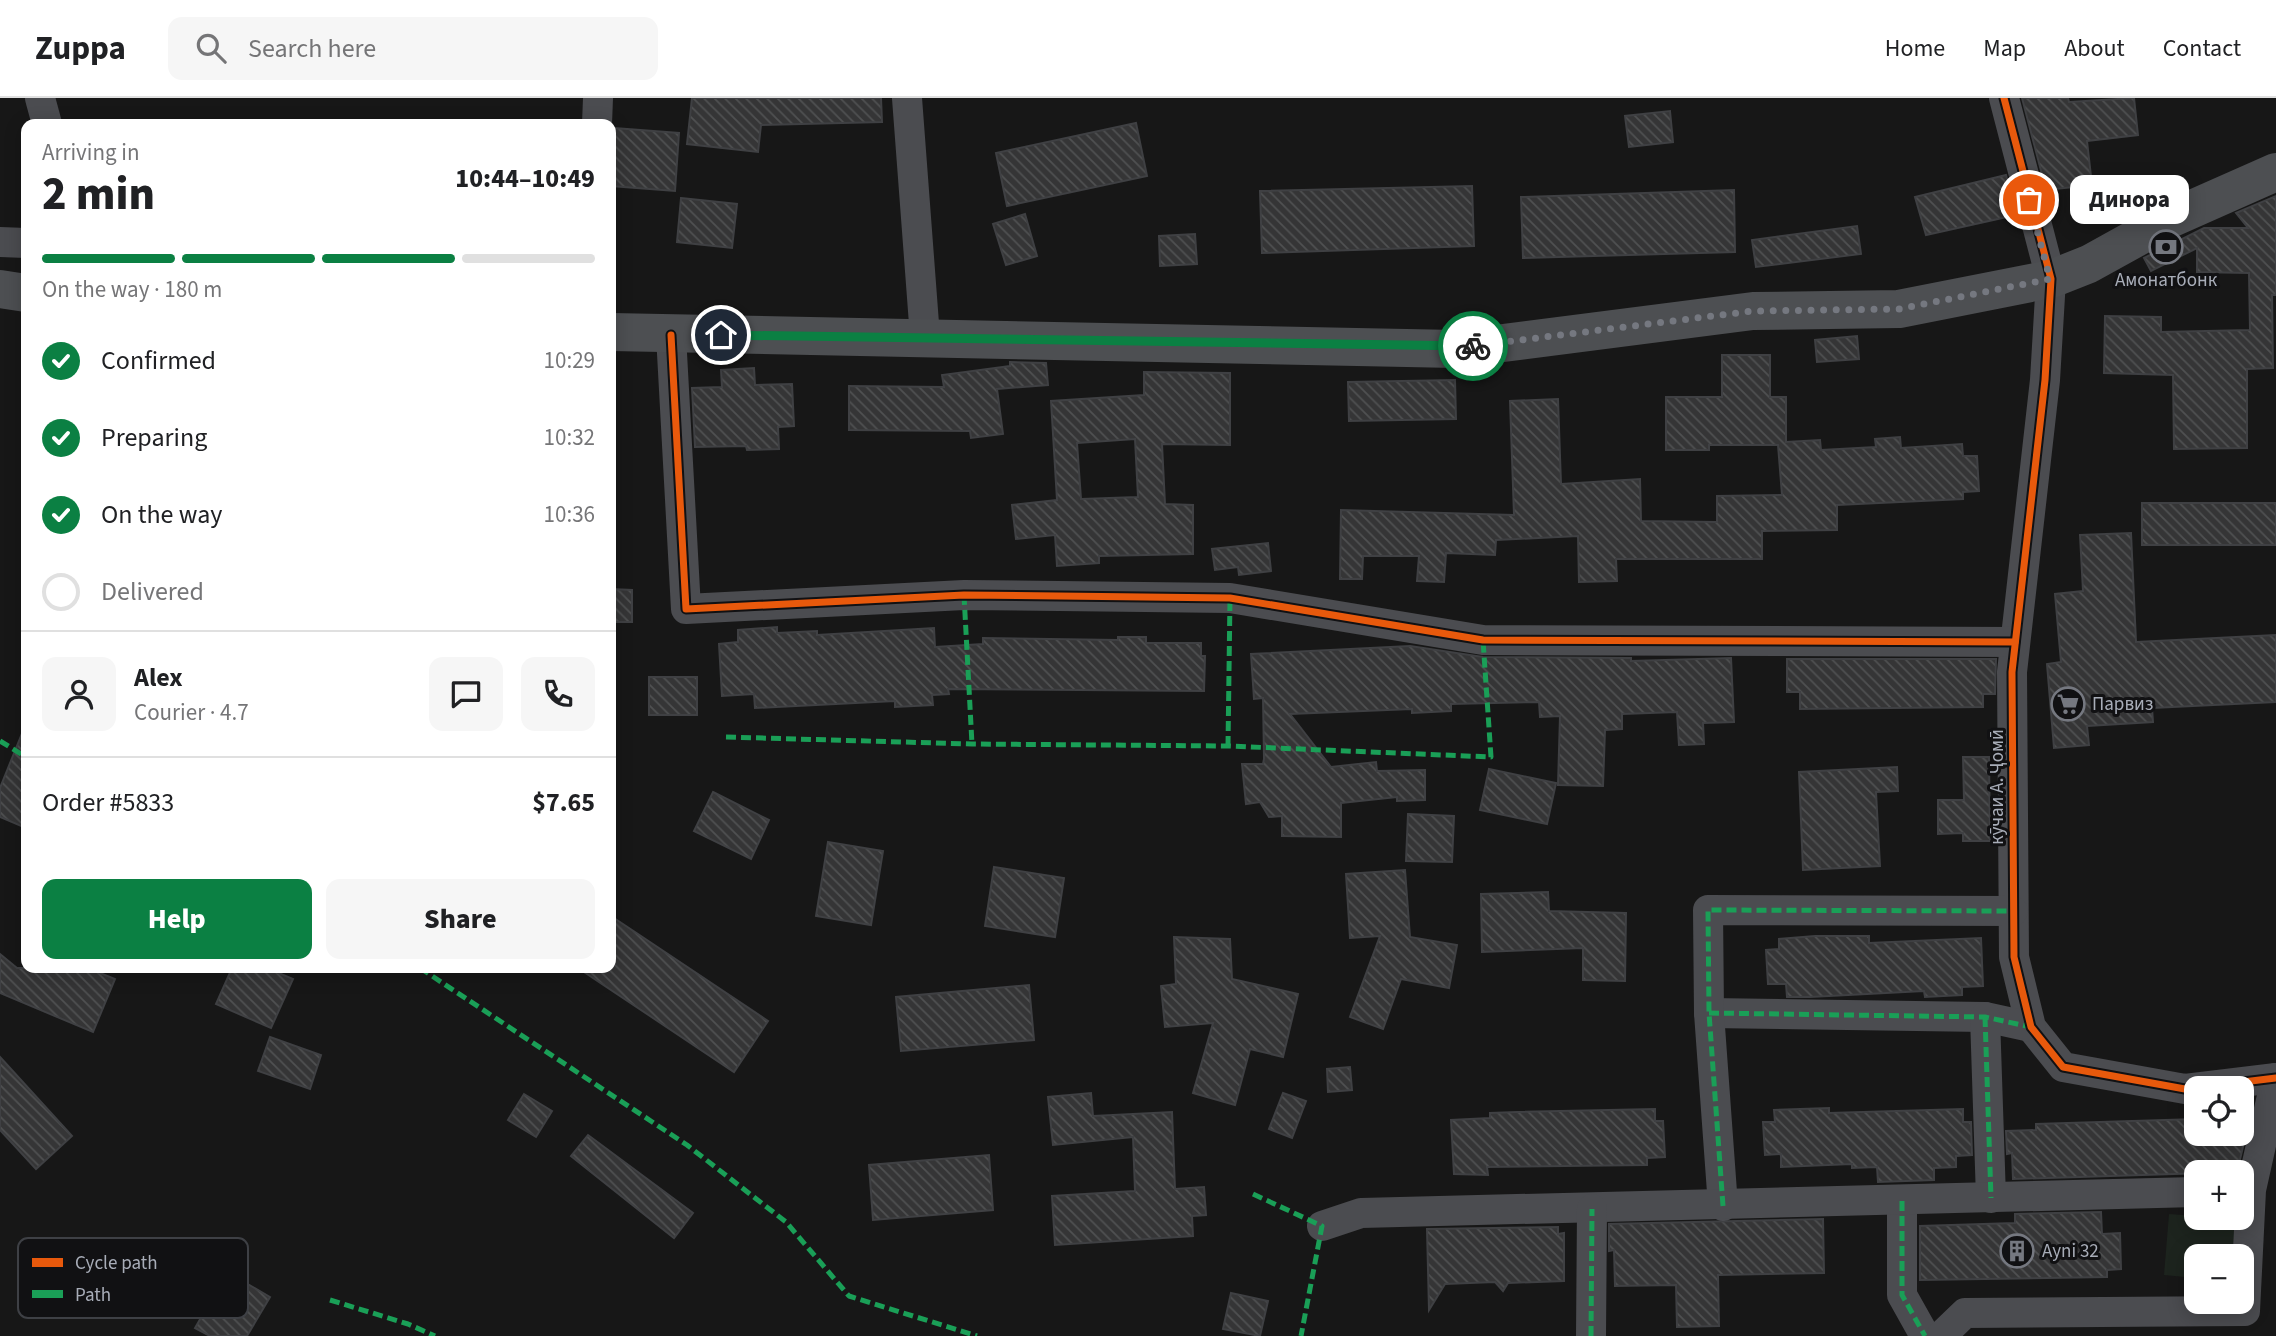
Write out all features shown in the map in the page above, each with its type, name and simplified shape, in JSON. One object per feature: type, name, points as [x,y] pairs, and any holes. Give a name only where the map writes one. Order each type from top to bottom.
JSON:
[{"type":"main road","points":[[616,332],[1456,348],[1753,311],[1899,309],[2050,279],[2089,264],[2172,218],[2276,172]]},
{"type":"main road","points":[[0,289],[21,292]]},
{"type":"street","points":[[40,98],[46,119]]},
{"type":"street","points":[[597,119],[598,98]]},
{"type":"street","points":[[907,98],[925,337]]},
{"type":"street","name":"кӯчаи А. Ҷомӣ","points":[[2004,98],[2050,279],[2045,380],[2012,672],[2014,957],[2031,1027],[2063,1067],[2185,1089],[2276,1078]]},
{"type":"street","points":[[0,242],[21,243]]},
{"type":"street","points":[[671,335],[686,609],[964,595],[1230,598],[1483,640],[2015,642]]},
{"type":"street","points":[[1723,1206],[1709,1013],[1708,910],[2013,911]]},
{"type":"street","points":[[1709,1013],[1985,1017],[2031,1027]]},
{"type":"street","points":[[1985,1017],[1991,1198]]},
{"type":"street","points":[[2254,1161],[2276,1078]]},
{"type":"street","points":[[1322,1227],[1361,1213],[2184,1192]]},
{"type":"street","points":[[1902,1201],[1902,1295],[1925,1336]]},
{"type":"street","points":[[1591,1336],[1592,1209]]},
{"type":"street","points":[[1941,1336],[1965,1313],[2245,1311],[2246,1230]]},
{"type":"shaded area","points":[[2169,1214],[2184,1215],[2184,1230],[2235,1230],[2234,1244],[2184,1244],[2184,1277],[2164,1275]]},
{"type":"building","points":[[692,98],[881,98],[882,122],[761,125],[758,152],[687,144]]},
{"type":"building","points":[[2022,98],[2068,98],[2069,102],[2134,98],[2138,135],[2087,141],[2092,185],[2046,190]]},
{"type":"building","points":[[1670,111],[1673,142],[1629,147],[1625,116]]},
{"type":"building","points":[[1136,123],[1147,176],[1007,206],[996,153]]},
{"type":"building","points":[[616,128],[679,133],[675,191],[616,186]]},
{"type":"building","points":[[2006,175],[2016,215],[1926,235],[1915,197]]},
{"type":"building","points":[[1472,186],[1474,246],[1262,253],[1260,191]]},
{"type":"building","points":[[1734,190],[1735,252],[1523,258],[1521,197]]},
{"type":"building","points":[[2276,196],[2276,295],[2272,295],[2273,368],[2247,369],[2247,448],[2174,449],[2173,375],[2104,373],[2105,316],[2161,317],[2161,332],[2250,330],[2249,273],[2197,272],[2197,248],[2151,271],[2144,258],[2204,228],[2248,228],[2236,213]]},
{"type":"building","points":[[681,198],[737,204],[732,248],[677,242]]},
{"type":"building","points":[[1025,214],[1037,256],[1006,265],[993,224]]},
{"type":"building","points":[[1857,226],[1861,254],[1756,267],[1752,240]]},
{"type":"building","points":[[1195,234],[1197,264],[1160,266],[1159,236]]},
{"type":"building","points":[[1857,336],[1859,359],[1817,362],[1815,340]]},
{"type":"building","points":[[1722,355],[1770,355],[1770,397],[1786,397],[1786,442],[1820,440],[1821,450],[1876,447],[1875,439],[1900,437],[1901,448],[1962,444],[1963,456],[1977,456],[1979,491],[1963,492],[1963,499],[1837,505],[1837,530],[1762,531],[1762,559],[1616,559],[1617,581],[1579,582],[1578,536],[1496,540],[1495,555],[1446,553],[1444,582],[1417,581],[1419,556],[1363,556],[1362,579],[1340,579],[1341,510],[1514,515],[1510,401],[1558,399],[1561,484],[1640,479],[1641,521],[1717,522],[1717,496],[1782,495],[1778,445],[1709,445],[1709,450],[1666,450],[1666,397],[1722,397]]},
{"type":"building","points":[[1010,362],[1046,363],[1048,385],[997,389],[1003,434],[971,438],[970,431],[849,430],[849,386],[944,387],[942,375],[1010,366]]},
{"type":"building","points":[[754,368],[755,385],[792,384],[794,426],[778,427],[779,449],[747,450],[746,446],[695,447],[692,388],[722,387],[721,370]]},
{"type":"building","points":[[1144,372],[1230,373],[1230,445],[1162,444],[1165,504],[1193,505],[1193,554],[1099,556],[1099,563],[1057,566],[1055,535],[1016,539],[1012,505],[1057,500],[1051,401],[1144,395]],"holes":[[[1135,439],[1138,497],[1081,499],[1077,443]]]},
{"type":"building","points":[[1455,380],[1456,419],[1349,421],[1348,382]]},
{"type":"building","points":[[2142,503],[2276,503],[2276,545],[2142,545]]},
{"type":"building","points":[[2131,533],[2136,642],[2276,635],[2276,702],[2152,708],[2153,722],[2087,726],[2089,745],[2054,748],[2047,664],[2061,662],[2055,594],[2083,591],[2080,535]]},
{"type":"building","points":[[1268,543],[1271,571],[1239,575],[1238,567],[1215,570],[1212,549]]},
{"type":"building","points":[[616,589],[632,590],[632,622],[616,622]]},
{"type":"building","points":[[777,627],[777,633],[817,631],[817,635],[934,628],[935,647],[983,644],[983,638],[1118,640],[1118,637],[1146,637],[1146,643],[1201,643],[1201,656],[1205,656],[1204,691],[948,689],[949,694],[932,695],[933,705],[895,707],[895,701],[755,708],[754,694],[722,696],[719,644],[738,642],[738,630]]},
{"type":"building","points":[[1410,646],[1483,657],[1631,658],[1631,661],[1731,658],[1734,722],[1703,723],[1704,744],[1679,745],[1677,712],[1622,714],[1622,729],[1605,730],[1603,786],[1558,785],[1560,716],[1540,717],[1539,702],[1451,704],[1451,711],[1412,713],[1412,709],[1290,714],[1331,767],[1376,762],[1377,771],[1425,770],[1425,800],[1397,801],[1397,797],[1341,803],[1341,837],[1282,836],[1282,816],[1269,817],[1260,802],[1246,804],[1242,764],[1263,764],[1264,759],[1263,698],[1254,699],[1251,654]]},
{"type":"building","points":[[1787,659],[1996,659],[1995,694],[1983,694],[1983,707],[1800,709],[1800,692],[1787,692]]},
{"type":"building","points":[[649,677],[697,677],[697,715],[649,715]]},
{"type":"building","points":[[21,736],[21,826],[0,817],[0,788]]},
{"type":"building","points":[[1963,757],[1989,757],[1990,841],[1963,841],[1963,833],[1938,834],[1938,800],[1964,800]]},
{"type":"building","points":[[1897,767],[1898,791],[1876,792],[1880,866],[1803,870],[1799,772]]},
{"type":"building","points":[[1489,769],[1556,783],[1547,824],[1480,810]]},
{"type":"building","points":[[713,792],[769,820],[751,859],[694,831]]},
{"type":"building","points":[[1408,814],[1454,816],[1452,862],[1406,861]]},
{"type":"building","points":[[828,842],[883,851],[871,925],[816,916]]},
{"type":"building","points":[[994,867],[1064,878],[1055,937],[985,926]]},
{"type":"building","points":[[1405,870],[1410,937],[1457,945],[1449,988],[1401,979],[1383,1029],[1350,1017],[1380,936],[1350,938],[1346,874]]},
{"type":"building","points":[[1548,892],[1549,911],[1626,913],[1625,981],[1583,980],[1583,948],[1482,952],[1481,894]]},
{"type":"building","points":[[616,919],[768,1021],[734,1072],[586,973],[616,973]]},
{"type":"building","points":[[1869,936],[1869,943],[1981,938],[1983,986],[1962,987],[1962,995],[1925,997],[1924,991],[1787,997],[1786,984],[1768,984],[1766,950],[1779,949],[1779,939]]},
{"type":"building","points":[[1174,937],[1230,939],[1232,979],[1298,994],[1283,1057],[1250,1049],[1235,1105],[1193,1093],[1213,1023],[1165,1027],[1161,986],[1176,984]]},
{"type":"building","points":[[0,954],[17,968],[21,968],[21,973],[100,973],[115,979],[93,1032],[0,993]]},
{"type":"building","points":[[230,973],[279,973],[293,979],[271,1028],[216,1004]]},
{"type":"building","points":[[1029,985],[1034,1040],[901,1051],[896,997]]},
{"type":"building","points":[[270,1037],[321,1055],[310,1089],[258,1071]]},
{"type":"building","points":[[0,1057],[72,1136],[36,1169],[0,1130]]},
{"type":"building","points":[[1350,1067],[1352,1090],[1328,1092],[1327,1069]]},
{"type":"building","points":[[1091,1093],[1093,1116],[1172,1112],[1175,1189],[1204,1187],[1206,1215],[1192,1216],[1193,1236],[1055,1245],[1052,1196],[1135,1191],[1133,1137],[1053,1145],[1048,1097]]},
{"type":"building","points":[[1283,1093],[1306,1101],[1292,1138],[1269,1129]]},
{"type":"building","points":[[524,1094],[552,1111],[536,1137],[508,1120]]},
{"type":"building","points":[[1829,1108],[1829,1113],[1963,1109],[1963,1122],[1971,1122],[1972,1155],[1956,1156],[1956,1167],[1934,1168],[1934,1180],[1878,1182],[1877,1167],[1852,1168],[1852,1164],[1781,1167],[1781,1154],[1765,1155],[1763,1122],[1775,1122],[1774,1110]]},
{"type":"building","points":[[1655,1109],[1655,1121],[1663,1121],[1665,1157],[1647,1158],[1647,1165],[1487,1167],[1488,1175],[1454,1174],[1451,1120],[1490,1118],[1490,1113]]},
{"type":"building","points":[[2184,1119],[2184,1146],[2243,1146],[2240,1160],[2184,1160],[2184,1174],[2013,1179],[2012,1153],[2007,1154],[2006,1131],[2036,1130],[2036,1124]]},
{"type":"building","points":[[588,1135],[693,1213],[674,1238],[571,1156]]},
{"type":"building","points":[[989,1155],[993,1210],[873,1220],[869,1165]]},
{"type":"building","name":"Ayni 32","points":[[2101,1212],[2102,1234],[2120,1233],[2121,1269],[2107,1270],[2107,1277],[1920,1280],[1920,1226],[2015,1223],[2015,1214]]},
{"type":"building","points":[[1823,1219],[1824,1273],[1718,1275],[1719,1326],[1677,1327],[1676,1285],[1615,1286],[1614,1250],[1609,1251],[1609,1224]]},
{"type":"building","points":[[1558,1227],[1558,1234],[1564,1233],[1564,1281],[1508,1283],[1503,1291],[1495,1282],[1445,1284],[1429,1310],[1427,1229]]},
{"type":"building","points":[[248,1284],[270,1297],[247,1336],[210,1336],[195,1328],[201,1318],[248,1318]]},
{"type":"building","points":[[1231,1293],[1268,1301],[1260,1336],[1223,1329]]},
{"type":"marked path","points":[[964,595],[972,744]]},
{"type":"marked path","points":[[1228,746],[1230,598]]},
{"type":"marked path","points":[[726,737],[972,744],[1228,746],[1491,757],[1483,640]]},
{"type":"marked path","points":[[0,741],[21,754]]},
{"type":"marked path","points":[[1723,1206],[1709,1013],[1708,910],[2013,911]]},
{"type":"marked path","points":[[428,973],[687,1145],[786,1222],[849,1296],[977,1336]]},
{"type":"marked path","points":[[1709,1013],[1985,1017],[2031,1027]]},
{"type":"marked path","points":[[1985,1017],[1991,1198]]},
{"type":"marked path","points":[[1253,1194],[1322,1226],[1301,1336]]},
{"type":"marked path","points":[[1902,1201],[1902,1295],[1925,1336]]},
{"type":"marked path","points":[[1591,1336],[1592,1209]]},
{"type":"marked path","points":[[330,1300],[408,1324],[435,1336]]},
{"type":"cycle path","points":[[2004,98],[2051,279],[2045,380],[2012,672],[2014,957],[2031,1027],[2063,1067],[2185,1089],[2276,1078]]},
{"type":"cycle path","points":[[671,335],[686,609],[964,595],[1230,598],[1483,640],[2015,642]]},
{"type":"way so far","points":[[1473,346],[1753,311],[1899,309],[2050,279],[2029,200]]},
{"type":"place","name":"Динора","points":[[2029,200]]},
{"type":"place","name":"Амонатбонк","points":[[2166,247]]},
{"type":"place","name":"Парвиз","points":[[2068,704]]},
{"type":"place","name":"Ayni 32","points":[[2017,1251]]},
{"type":"route","points":[[721,335],[1456,348],[1473,346]]}]
